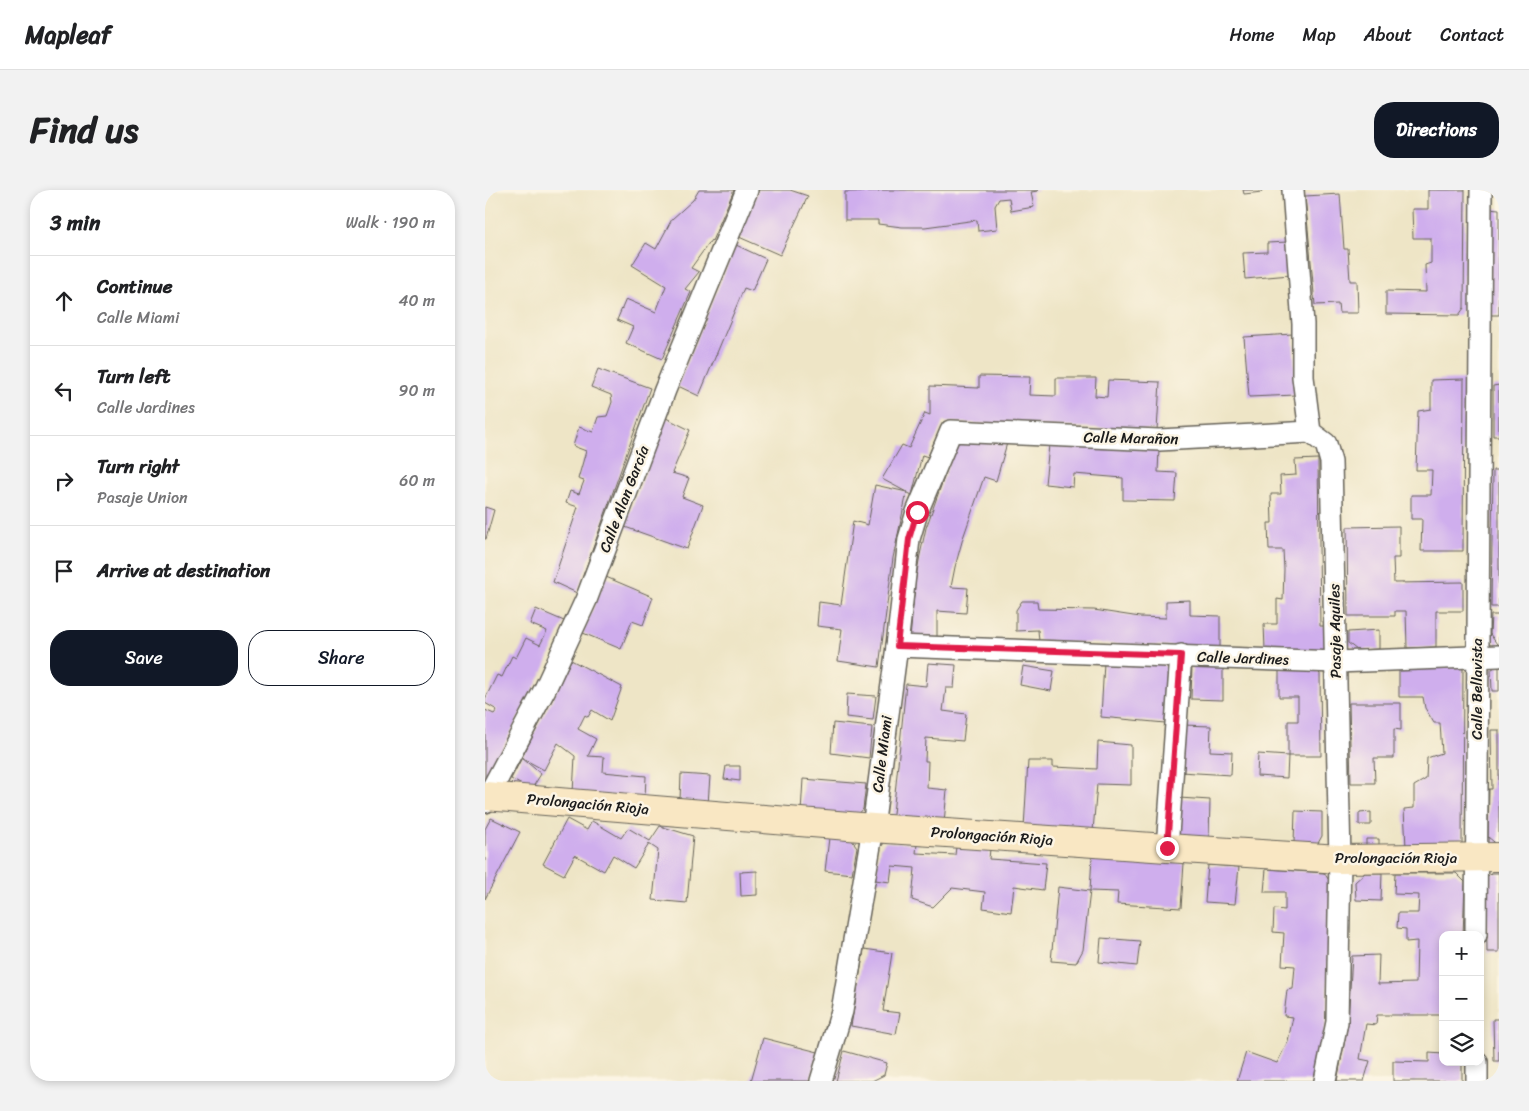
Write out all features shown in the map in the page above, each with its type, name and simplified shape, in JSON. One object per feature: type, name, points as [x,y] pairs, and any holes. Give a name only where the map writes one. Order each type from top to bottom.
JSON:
[{"type":"street","name":"Calle Alan García","points":[[486,798],[545,690],[586,600],[665,390],[747,190]]},
{"type":"street","points":[[1293,190],[1303,324],[1305,429]]},
{"type":"street","name":"Calle Bellavista","points":[[1477,931],[1487,857],[1477,656],[1481,190]]},
{"type":"street","name":"Calle Marañon","points":[[951,431],[1174,439],[1305,429]]},
{"type":"street","name":"Pasaje Aquiles","points":[[1305,429],[1326,444],[1331,462],[1340,859],[1337,1022],[1325,1081]]},
{"type":"street","name":"Calle Miami","points":[[821,1081],[842,1011],[873,828],[909,539],[917,512],[951,431]]},
{"type":"street","name":"Calle Jardines","points":[[897,646],[1336,662],[1499,656]]},
{"type":"street","points":[[1167,848],[1181,655]]},
{"type":"street","name":"Prolongación Rioja","points":[[486,798],[873,828],[1340,859],[1487,857]]},
{"type":"street","points":[[1477,1066],[1477,1081]]},
{"type":"building","points":[[699,190],[734,190],[712,241],[691,268],[699,272],[685,289],[691,292],[662,359],[626,343],[633,327],[617,320],[626,299],[656,312],[666,286],[632,265],[646,243],[656,249],[672,219],[693,200]]},
{"type":"building","points":[[758,190],[790,190],[808,196],[780,255],[739,237]]},
{"type":"building","points":[[879,190],[1038,191],[1031,192],[1034,207],[1011,211],[1009,198],[999,199],[995,206],[997,229],[978,231],[977,220],[925,227],[902,227],[878,224],[878,220],[845,220],[845,192]]},
{"type":"building","points":[[1243,190],[1262,190],[1262,192],[1244,194]]},
{"type":"building","points":[[1428,190],[1465,190],[1464,308],[1459,315],[1386,314],[1386,291],[1426,292],[1425,265],[1431,263],[1431,238],[1413,238],[1412,209],[1428,209]]},
{"type":"building","points":[[1340,194],[1344,249],[1348,249],[1350,281],[1357,281],[1358,313],[1339,313],[1338,304],[1315,305],[1305,196]]},
{"type":"building","points":[[1488,208],[1499,209],[1499,315],[1490,315]]},
{"type":"building","points":[[1288,242],[1290,275],[1245,279],[1243,253],[1267,252],[1267,243]]},
{"type":"building","points":[[736,245],[766,259],[752,291],[744,288],[699,396],[678,386]]},
{"type":"building","points":[[1293,334],[1296,395],[1249,397],[1244,337]]},
{"type":"building","points":[[598,369],[650,388],[577,593],[553,582],[578,507],[566,503],[570,491],[579,494],[584,481],[578,479],[586,451],[573,446],[579,427],[593,432],[598,417],[607,416],[612,402],[611,395],[591,387]]},
{"type":"building","points":[[979,376],[1030,377],[1029,395],[1056,396],[1056,378],[1096,378],[1095,396],[1107,397],[1108,380],[1160,382],[1157,430],[943,422],[928,457],[922,455],[912,495],[882,479],[902,445],[909,448],[925,413],[930,415],[930,386],[979,388]]},
{"type":"building","points":[[1464,379],[1463,551],[1421,551],[1422,519],[1411,519],[1411,495],[1431,495],[1432,470],[1416,470],[1418,411],[1431,409],[1431,380]]},
{"type":"building","points":[[1499,385],[1499,436],[1493,436],[1493,386]]},
{"type":"building","points":[[666,418],[690,430],[672,473],[689,478],[682,497],[703,505],[687,549],[625,527]]},
{"type":"building","points":[[957,441],[1007,443],[996,481],[984,477],[955,567],[951,587],[968,588],[966,613],[937,611],[937,639],[910,639],[915,583],[926,528]]},
{"type":"building","points":[[1049,445],[1159,449],[1158,472],[1177,473],[1175,501],[1123,500],[1123,478],[1074,474],[1073,487],[1045,484]]},
{"type":"building","points":[[1318,459],[1320,626],[1330,626],[1330,652],[1265,650],[1264,624],[1277,624],[1277,599],[1283,600],[1283,550],[1269,550],[1268,523],[1272,523],[1271,494],[1281,494],[1280,476],[1296,475],[1295,460]]},
{"type":"building","points":[[1493,470],[1499,470],[1499,607],[1491,607]]},
{"type":"building","points":[[875,485],[907,492],[893,558],[879,667],[838,661],[842,629],[817,626],[819,602],[841,605],[853,521],[868,525]]},
{"type":"building","points":[[485,507],[494,510],[486,539],[485,539]]},
{"type":"building","points":[[1399,526],[1399,558],[1393,558],[1394,583],[1463,582],[1463,611],[1436,611],[1436,647],[1407,648],[1406,611],[1395,611],[1395,616],[1348,616],[1347,527]]},
{"type":"building","points":[[606,577],[653,597],[643,625],[632,621],[621,649],[583,633]]},
{"type":"building","points":[[1190,600],[1190,615],[1220,616],[1220,648],[1039,641],[1038,630],[1016,631],[1016,610],[1022,601],[1037,601],[1038,609],[1094,610],[1140,617],[1166,618],[1166,601]]},
{"type":"building","points":[[536,609],[564,621],[543,671],[485,781],[485,710],[494,714],[497,710],[485,703],[485,699],[497,675],[502,677],[512,656],[516,658],[526,638],[540,645],[547,631],[530,624]]},
{"type":"building","points":[[1491,615],[1499,615],[1499,647],[1490,634]]},
{"type":"building","points":[[1379,630],[1379,649],[1357,650],[1348,643],[1348,632]]},
{"type":"building","points":[[571,660],[622,687],[610,721],[592,710],[588,717],[585,715],[578,729],[596,739],[588,756],[604,757],[603,772],[646,776],[645,799],[573,793],[575,756],[558,743],[544,770],[522,758],[541,774],[531,790],[511,779]]},
{"type":"building","points":[[1104,662],[1162,664],[1169,670],[1165,723],[1101,717]]},
{"type":"building","points":[[928,663],[956,665],[954,688],[946,688],[943,711],[966,714],[963,741],[926,738],[925,761],[928,761],[927,788],[947,790],[944,823],[900,820],[893,814],[906,684],[926,686]]},
{"type":"building","points":[[1192,665],[1223,666],[1223,700],[1191,699]]},
{"type":"building","points":[[1023,666],[1054,671],[1051,691],[1020,685]]},
{"type":"building","points":[[1463,666],[1462,847],[1406,847],[1404,809],[1414,808],[1414,786],[1426,779],[1427,758],[1442,753],[1440,723],[1434,723],[1425,708],[1423,697],[1399,697],[1399,668]]},
{"type":"building","points":[[1499,666],[1499,691],[1492,691],[1491,670]]},
{"type":"building","points":[[1279,668],[1316,669],[1320,674],[1321,756],[1288,756],[1288,721],[1298,721],[1298,697],[1279,697]]},
{"type":"building","points":[[847,694],[876,696],[873,720],[846,717]]},
{"type":"building","points":[[1349,703],[1401,703],[1401,730],[1394,729],[1394,758],[1374,758],[1375,783],[1351,783]]},
{"type":"building","points":[[833,723],[872,727],[869,758],[831,753]]},
{"type":"building","points":[[1183,725],[1211,726],[1210,751],[1232,752],[1231,775],[1180,772]]},
{"type":"building","points":[[1491,730],[1499,730],[1499,846],[1488,837],[1489,789],[1492,789]]},
{"type":"building","points":[[1098,742],[1131,745],[1131,785],[1097,784],[1093,831],[1024,828],[1028,761],[1053,761],[1053,767],[1097,769]]},
{"type":"building","points":[[1258,754],[1288,756],[1287,778],[1257,776]]},
{"type":"building","points":[[726,766],[740,766],[740,781],[724,779]]},
{"type":"building","points":[[681,774],[710,776],[708,804],[680,800]]},
{"type":"building","points":[[803,779],[866,784],[863,809],[857,816],[801,812]]},
{"type":"building","points":[[1179,798],[1210,800],[1209,838],[1176,837]]},
{"type":"building","points":[[1295,811],[1322,812],[1322,836],[1317,845],[1294,843]]},
{"type":"building","points":[[1371,812],[1371,825],[1359,825],[1359,813]]},
{"type":"building","points":[[491,818],[520,832],[485,899],[485,829]]},
{"type":"building","points":[[567,819],[587,830],[592,821],[621,838],[628,828],[650,841],[660,826],[693,836],[687,903],[653,900],[658,850],[649,844],[634,868],[613,855],[604,871],[575,855],[564,875],[543,864]]},
{"type":"building","points":[[829,838],[851,839],[857,847],[852,874],[825,871]]},
{"type":"building","points":[[1366,839],[1379,839],[1379,847],[1366,848]]},
{"type":"building","points":[[885,842],[917,844],[916,853],[955,855],[956,847],[990,849],[989,859],[1046,863],[1043,890],[1014,886],[1011,912],[983,908],[985,892],[952,888],[933,907],[912,900],[915,868],[892,866],[890,882],[875,880],[880,848]]},
{"type":"building","points":[[1092,856],[1184,863],[1181,908],[1117,904],[1118,892],[1090,891]]},
{"type":"building","points":[[1208,865],[1239,867],[1235,904],[1205,902]]},
{"type":"building","points":[[1266,869],[1324,873],[1331,883],[1326,1021],[1322,1049],[1314,1081],[1237,1081],[1246,1052],[1277,1063],[1288,1041],[1293,1017],[1284,1016],[1287,990],[1293,989],[1295,966],[1282,965],[1284,933],[1273,932],[1274,909],[1285,910],[1285,892],[1264,892]]},
{"type":"building","points":[[757,871],[757,895],[741,896],[740,872]]},
{"type":"building","points":[[1365,873],[1382,873],[1381,901],[1356,900],[1355,882]]},
{"type":"building","points":[[1395,873],[1456,873],[1465,882],[1463,931],[1439,931],[1439,1015],[1377,1015],[1376,1025],[1366,1024],[1360,1059],[1370,1061],[1364,1081],[1337,1081],[1348,1023],[1352,956],[1379,955],[1378,984],[1416,983],[1417,941],[1406,942],[1406,929],[1397,928],[1398,913],[1418,913],[1419,895],[1394,894]]},
{"type":"building","points":[[1491,873],[1499,873],[1499,952],[1487,952],[1486,878]]},
{"type":"building","points":[[1058,887],[1090,891],[1083,950],[1076,963],[1051,961]]},
{"type":"building","points":[[1101,938],[1140,941],[1137,966],[1099,962]]},
{"type":"building","points":[[864,949],[892,953],[883,1011],[900,1013],[896,1034],[851,1026]]},
{"type":"building","points":[[1493,1019],[1499,1019],[1499,1061],[1494,1061]]},
{"type":"building","points":[[763,1038],[818,1052],[810,1081],[751,1081]]},
{"type":"building","points":[[844,1051],[887,1063],[884,1075],[872,1081],[836,1081]]},
{"type":"building","points":[[1429,1053],[1439,1054],[1439,1066],[1462,1066],[1462,1081],[1393,1081],[1393,1061],[1429,1062]]},
{"type":"route","points":[[917,512],[909,539],[897,646],[1181,655],[1167,848]]}]
